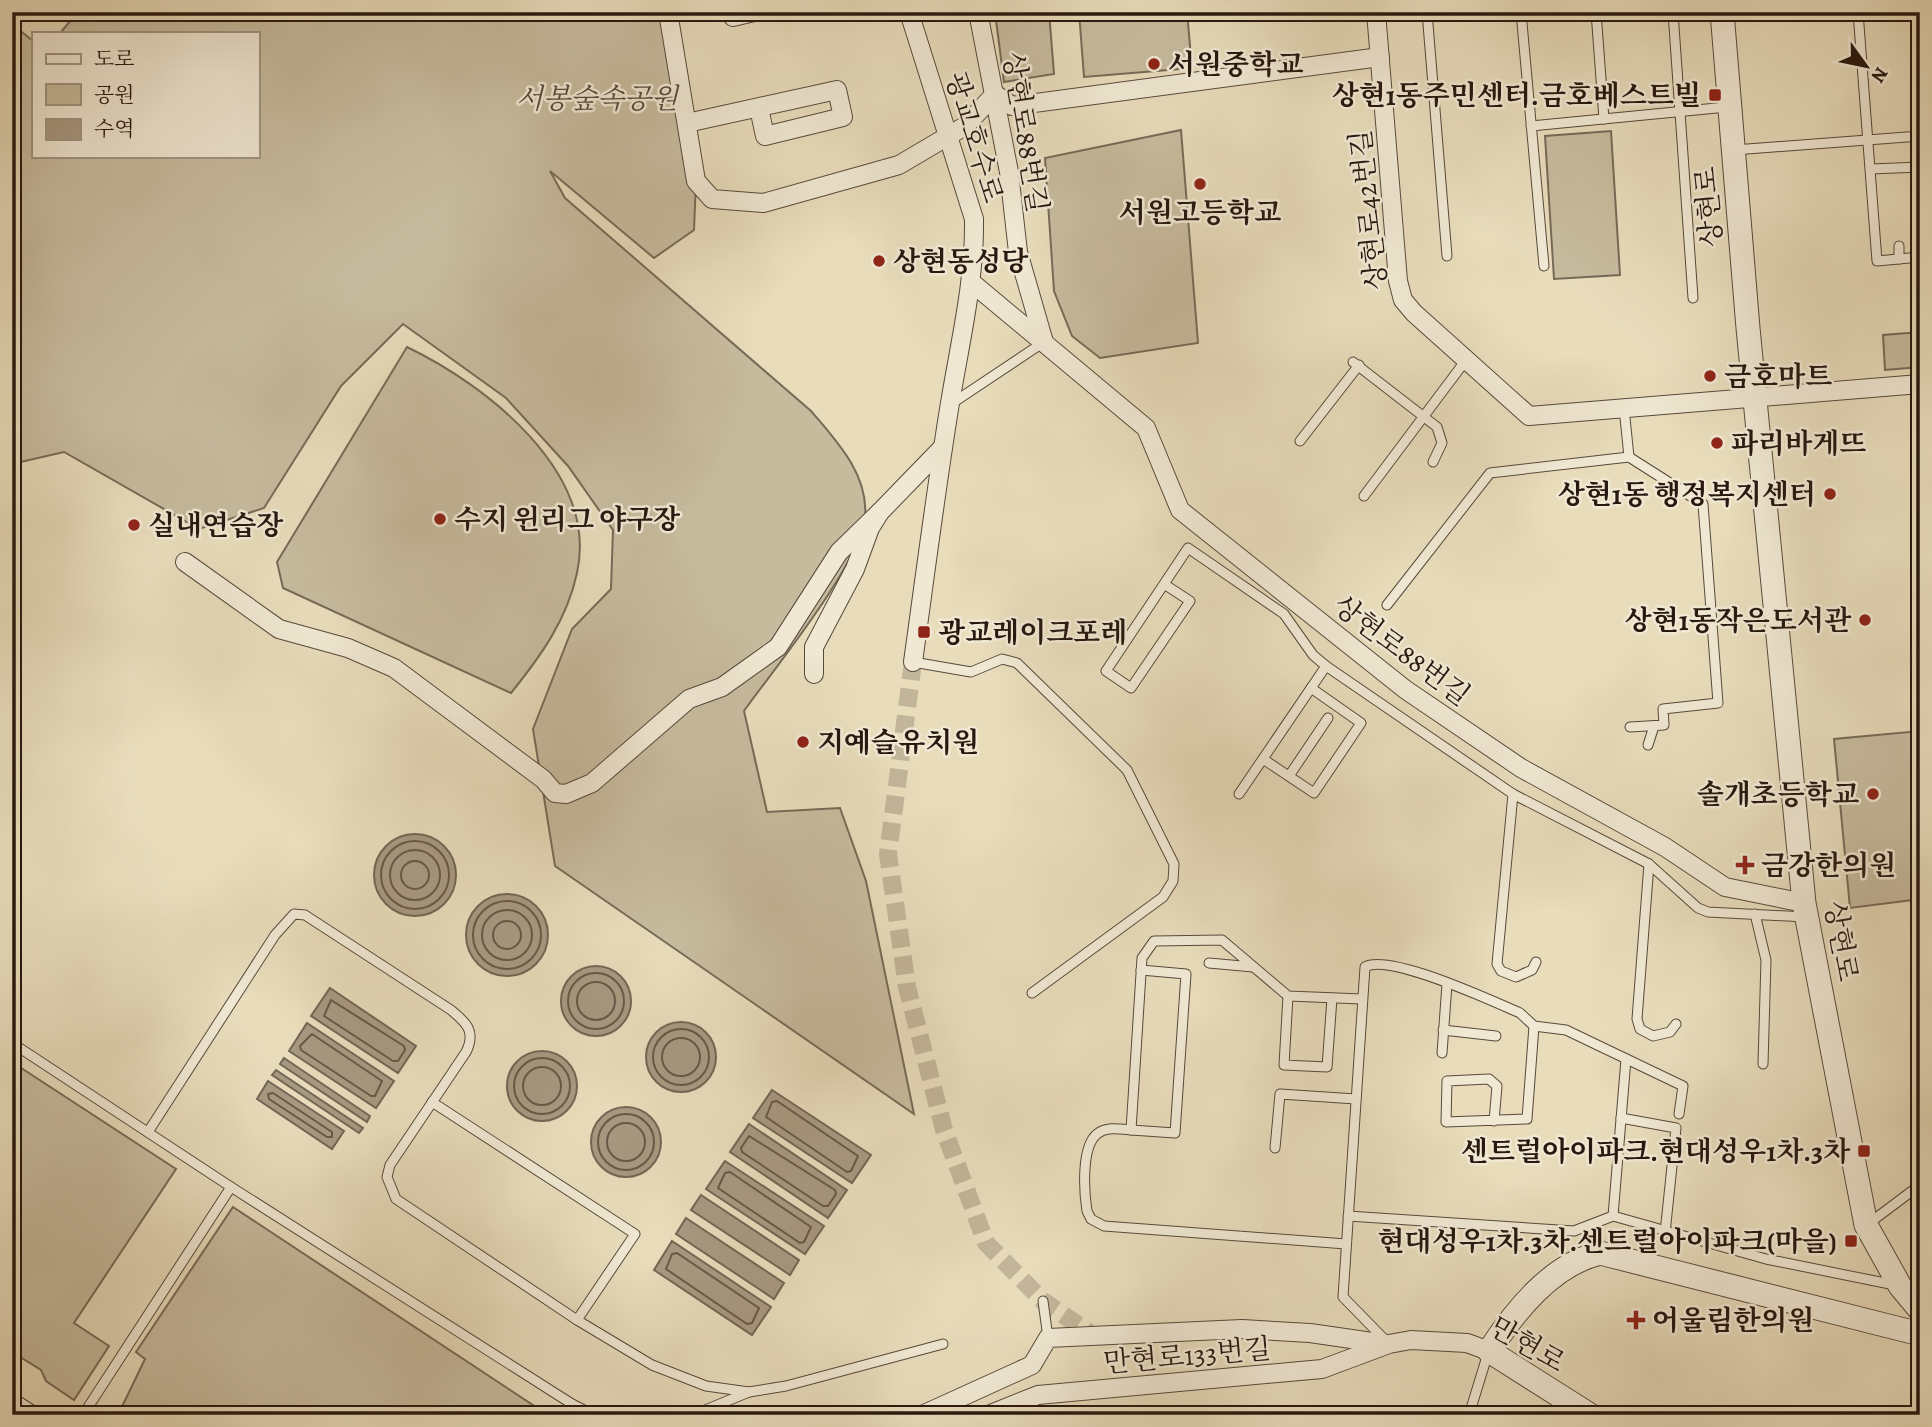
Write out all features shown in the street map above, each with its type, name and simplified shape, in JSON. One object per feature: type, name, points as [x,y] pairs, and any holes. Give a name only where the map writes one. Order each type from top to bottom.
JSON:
[{"type":"street","points":[[668,12],[696,181],[712,199],[764,203],[899,165],[965,127],[995,94],[1012,106],[1380,57]]},
{"type":"street","points":[[732,12],[733,17],[754,12]]},
{"type":"street","name":"광교호수로","points":[[909,12],[974,219],[971,282],[950,405]]},
{"type":"street","name":"상현로88번길","points":[[978,12],[1009,172],[1018,252],[1044,341]]},
{"type":"street","name":"상현로42번길","points":[[1376,12],[1398,281],[1403,300],[1529,416],[1754,397]]},
{"type":"street","name":"상현로","points":[[1721,12],[1754,397],[1806,910],[1866,1225],[1900,1286],[1920,1310]]},
{"type":"street","points":[[687,123],[759,107]]},
{"type":"street","name":"상현로88번길","points":[[971,282],[1146,428],[1180,510],[1406,690],[1521,768],[1665,847],[1725,887],[1806,910]]},
{"type":"street","points":[[1754,397],[1920,384]]},
{"type":"street","points":[[913,662],[950,405]]},
{"type":"street","points":[[185,562],[279,629],[348,648],[394,668],[543,779],[555,793],[566,794],[592,783],[690,699],[722,687],[778,647],[839,552],[943,447]]},
{"type":"street","points":[[814,674],[814,647],[855,569],[880,512]]},
{"type":"street","points":[[1489,1351],[1509,1320],[1556,1274],[1573,1263],[1600,1252],[1920,1334]]},
{"type":"street","points":[[922,1415],[1032,1364],[1048,1338],[1242,1329],[1310,1333],[1389,1344]]},
{"type":"street","name":"만현로","points":[[1389,1344],[1411,1340],[1467,1343],[1489,1351],[1590,1415]]},
{"type":"street","name":"만현로133번길","points":[[988,1415],[1038,1395],[1322,1369],[1389,1344]]},
{"type":"lane","points":[[1427,12],[1447,256]]},
{"type":"lane","points":[[1521,12],[1544,266]]},
{"type":"lane","points":[[1595,12],[1604,119]]},
{"type":"lane","points":[[1673,12],[1693,298]]},
{"type":"lane","points":[[1858,12],[1877,261],[1920,257]]},
{"type":"lane","points":[[1531,127],[1729,106]]},
{"type":"lane","points":[[1733,150],[1920,136]]},
{"type":"lane","points":[[1871,169],[1920,167]]},
{"type":"lane","points":[[1899,246],[1899,259]]},
{"type":"lane","points":[[950,405],[1044,341]]},
{"type":"lane","points":[[1364,496],[1466,360]]},
{"type":"lane","points":[[1300,441],[1356,363],[1424,416],[1441,433],[1442,443],[1433,462]]},
{"type":"lane","points":[[1624,408],[1629,457]]},
{"type":"lane","points":[[1387,605],[1483,478],[1490,473],[1629,457],[1703,504],[1718,702],[1663,709],[1664,725],[1630,727]]},
{"type":"lane","points":[[1164,584],[1190,601],[1131,688],[1106,671],[1164,584],[1188,548],[1284,614],[1313,655],[1326,666],[1513,794],[1649,864],[1699,908],[1755,914],[1806,910]]},
{"type":"lane","points":[[913,662],[971,672],[1002,659],[1017,663],[1127,770],[1174,864],[1173,881],[1163,897],[1032,993]]},
{"type":"lane","points":[[1239,793],[1326,666]]},
{"type":"lane","points":[[1263,759],[1314,793],[1361,723],[1311,688]]},
{"type":"lane","points":[[1289,776],[1328,718]]},
{"type":"lane","points":[[1648,745],[1654,726]]},
{"type":"lane","points":[[1513,794],[1497,964],[1501,971],[1516,977],[1532,970],[1536,962]]},
{"type":"lane","points":[[1649,864],[1637,1019],[1640,1029],[1653,1036],[1670,1032],[1676,1024]]},
{"type":"lane","points":[[148,1132],[275,935],[294,914],[305,915],[464,1021],[471,1031],[471,1041],[390,1165],[387,1177],[396,1199],[578,1320],[652,1365],[706,1386],[749,1392]]},
{"type":"lane","points":[[1755,914],[1766,960],[1763,1064]]},
{"type":"lane","points":[[1131,1130],[1141,970],[1147,949],[1161,939],[1222,940],[1288,996],[1362,999]]},
{"type":"lane","points":[[1209,963],[1253,967]]},
{"type":"lane","points":[[1389,1344],[1343,1297],[1364,968],[1371,963],[1398,965],[1520,1013],[1534,1026],[1566,1030],[1683,1086],[1679,1114]]},
{"type":"lane","points":[[1141,970],[1186,974],[1175,1133],[1106,1129],[1098,1133],[1088,1153],[1087,1211],[1091,1219],[1104,1226],[1346,1244]]},
{"type":"lane","points":[[1442,1053],[1447,984]]},
{"type":"lane","points":[[1288,996],[1284,1065],[1327,1067],[1332,998]]},
{"type":"lane","points":[[1494,1121],[1497,1086],[1489,1079],[1447,1081],[1446,1122],[1494,1121],[1527,1119],[1534,1026]]},
{"type":"lane","points":[[1443,1031],[1496,1036]]},
{"type":"lane","points":[[12,1042],[231,1187],[572,1404],[594,1415]]},
{"type":"lane","points":[[1613,1216],[1626,1059]]},
{"type":"lane","points":[[1275,1148],[1280,1094],[1356,1099]]},
{"type":"lane","points":[[432,1102],[635,1234],[578,1320]]},
{"type":"lane","points":[[1621,1118],[1676,1128],[1665,1233]]},
{"type":"lane","points":[[1866,1225],[1920,1185]]},
{"type":"lane","points":[[83,1415],[231,1187]]},
{"type":"lane","points":[[1348,1216],[1574,1231],[1613,1216],[1665,1233],[1766,1259],[1900,1286]]},
{"type":"lane","points":[[1043,1301],[1048,1338]]},
{"type":"lane","points":[[693,1415],[749,1392],[786,1386],[943,1344]]},
{"type":"lane","points":[[1469,1415],[1489,1351]]},
{"type":"lane","points":[[12,1397],[40,1415]]},
{"type":"lane","points":[[565,1415],[572,1404]]},
{"type":"green space","name":"서봉숲속공원","points":[[78,12],[668,12],[696,181],[694,230],[654,258],[550,171],[565,198],[811,411],[849,459],[862,487],[865,517],[860,537],[848,561],[814,616],[744,711],[767,812],[840,808],[866,881],[914,1114],[555,866],[533,729],[572,629],[611,589],[613,530],[568,466],[506,398],[403,324],[341,386],[264,508],[199,529],[64,452],[12,464],[12,24],[32,40],[32,158],[259,158],[259,32],[61,32]]},
{"type":"green space","points":[[995,12],[1049,12],[1054,74],[1004,82]]},
{"type":"green space","points":[[1079,12],[1187,12],[1192,68],[1084,77]]},
{"type":"green space","points":[[1181,130],[1198,343],[1100,358],[1072,336],[1054,291],[1045,158]]},
{"type":"green space","points":[[1611,131],[1620,275],[1554,279],[1545,136]]},
{"type":"green space","points":[[1920,332],[1920,367],[1885,370],[1883,335]]},
{"type":"green space","name":"수지 윈리그 야구장","points":[[407,347],[470,384],[530,436],[554,467],[571,500],[579,536],[577,573],[567,607],[551,637],[511,693],[283,588],[277,562]]},
{"type":"green space","points":[[1920,731],[1920,899],[1850,908],[1834,739]]},
{"type":"green space","points":[[12,1062],[176,1169],[74,1323],[109,1346],[74,1400],[46,1381],[41,1370],[12,1352]]},
{"type":"green space","points":[[233,1207],[548,1415],[118,1415],[145,1359],[136,1352]]},
{"type":"water","points":[[415,834],[431,838],[444,846],[452,859],[456,875],[452,891],[444,904],[431,912],[415,916],[399,912],[386,904],[378,891],[374,875],[378,859],[386,846],[399,838]]},
{"type":"water","points":[[507,894],[523,898],[536,906],[544,919],[548,935],[544,951],[536,964],[523,972],[507,976],[491,972],[478,964],[470,951],[466,935],[470,919],[478,906],[491,898]]},
{"type":"water","points":[[603,966],[616,972],[625,981],[629,987],[629,1015],[621,1026],[610,1034],[589,1036],[571,1026],[563,1015],[561,994],[571,976],[582,968]]},
{"type":"water","points":[[330,988],[416,1046],[398,1073],[311,1016]]},
{"type":"water","points":[[674,1022],[688,1022],[701,1028],[710,1037],[716,1057],[714,1070],[706,1082],[688,1092],[674,1092],[661,1086],[652,1077],[646,1064],[646,1050],[652,1037],[661,1028]]},
{"type":"water","points":[[307,1023],[394,1081],[376,1108],[289,1051]]},
{"type":"water","points":[[549,1051],[562,1057],[571,1066],[575,1072],[575,1100],[567,1111],[556,1119],[535,1121],[517,1111],[509,1100],[507,1079],[517,1061],[528,1053]]},
{"type":"water","points":[[284,1058],[370,1116],[367,1122],[280,1064]]},
{"type":"water","points":[[276,1070],[363,1128],[359,1133],[272,1075]]},
{"type":"water","points":[[268,1081],[344,1131],[332,1149],[257,1099]]},
{"type":"water","points":[[772,1090],[871,1155],[852,1183],[753,1118]]},
{"type":"water","points":[[619,1107],[633,1107],[646,1113],[655,1122],[661,1142],[659,1155],[651,1167],[633,1177],[619,1177],[606,1171],[597,1162],[591,1149],[591,1135],[597,1122],[606,1113]]},
{"type":"water","points":[[749,1124],[847,1190],[828,1218],[730,1152]]},
{"type":"water","points":[[725,1161],[824,1226],[805,1254],[706,1189]]},
{"type":"water","points":[[701,1195],[799,1260],[790,1275],[691,1210]]},
{"type":"water","points":[[686,1218],[784,1283],[774,1299],[676,1234]]},
{"type":"water","points":[[672,1241],[771,1307],[752,1335],[654,1270]]},
{"type":"tunnel","points":[[913,662],[888,854],[907,987],[944,1130],[986,1243],[1043,1301],[1094,1336]]},
{"type":"place","name":"서원중학교","points":[[1154,64]]},
{"type":"place","name":"상현1동주민센터.금호베스트빌","points":[[1715,95]]},
{"type":"place","name":"서원고등학교","points":[[1200,184]]},
{"type":"place","name":"상현동성당","points":[[879,261]]},
{"type":"place","name":"금호마트","points":[[1710,376]]},
{"type":"place","name":"파리바게뜨","points":[[1717,443]]},
{"type":"place","name":"상현1동 행정복지센터","points":[[1830,494]]},
{"type":"place","name":"수지 윈리그 야구장","points":[[440,519]]},
{"type":"place","name":"실내연습장","points":[[134,525]]},
{"type":"place","name":"상현1동작은도서관","points":[[1865,620]]},
{"type":"place","name":"광교레이크포레","points":[[924,632]]},
{"type":"place","name":"지예슬유치원","points":[[803,742]]},
{"type":"place","name":"솔개초등학교","points":[[1873,794]]},
{"type":"place","name":"금강한의원","points":[[1745,865]]},
{"type":"place","name":"센트럴아이파크.현대성우1차.3차","points":[[1864,1151]]},
{"type":"place","name":"현대성우1차.3차.센트럴아이파크(마을)","points":[[1851,1241]]},
{"type":"place","name":"어울림한의원","points":[[1636,1320]]}]
